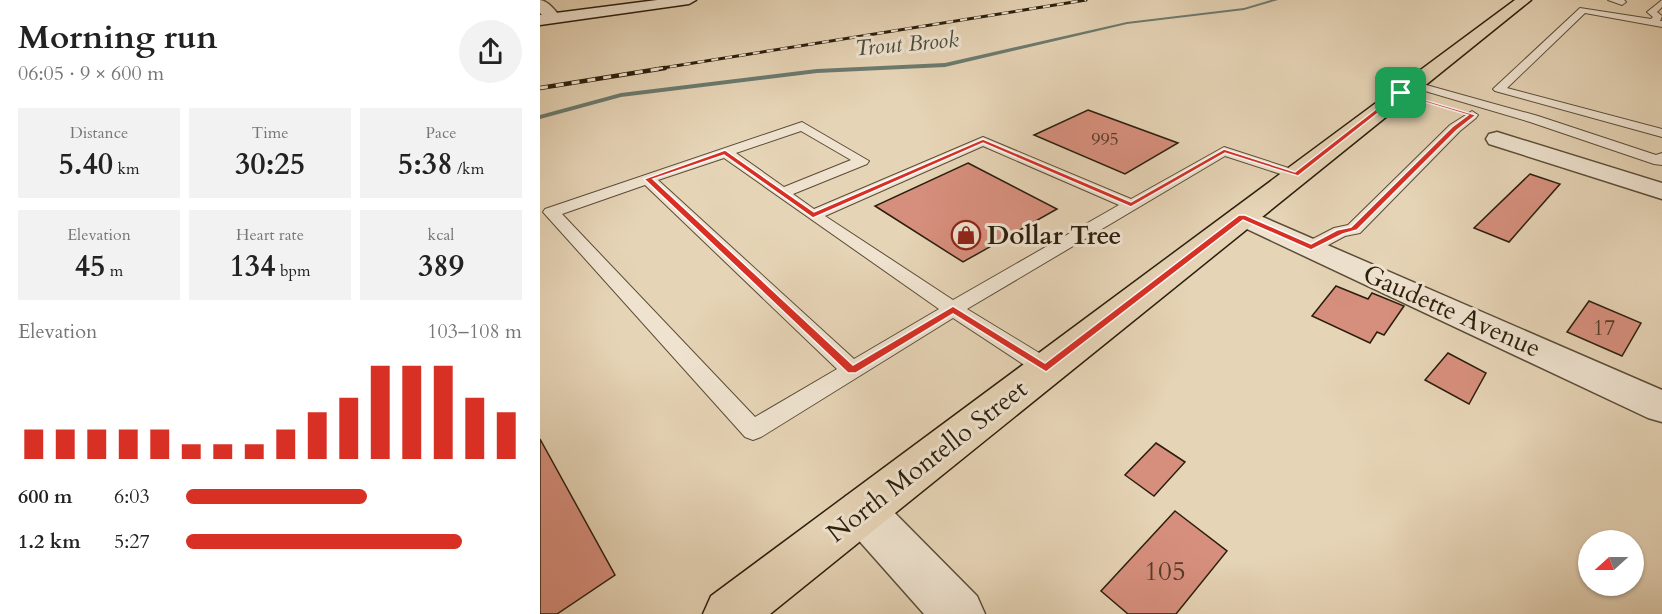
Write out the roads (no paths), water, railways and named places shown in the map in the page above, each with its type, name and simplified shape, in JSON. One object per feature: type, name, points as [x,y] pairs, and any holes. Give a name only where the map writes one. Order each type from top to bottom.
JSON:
[{"type":"main road","name":"North Montello Street","points":[[729,614],[1524,0]]},
{"type":"street","points":[[540,4],[546,19],[689,0]]},
{"type":"street","points":[[1497,140],[1662,191]]},
{"type":"street","name":"Gaudette Avenue","points":[[1242,216],[1662,407]]},
{"type":"street","points":[[862,511],[950,611]]},
{"type":"lane","points":[[1600,2],[1617,4]]},
{"type":"lane","points":[[1639,6],[1658,10]]},
{"type":"lane","points":[[1639,6],[1658,10]]},
{"type":"lane","points":[[1658,10],[1583,10],[1499,89],[1662,133]]},
{"type":"lane","points":[[1406,89],[1472,115],[1521,129],[1661,160]]},
{"type":"lane","points":[[1406,89],[1534,118],[1628,152]]},
{"type":"lane","points":[[1311,247],[1340,232],[1354,229],[1455,128],[1472,115]]},
{"type":"lane","points":[[784,192],[862,161],[802,126],[551,212],[753,430],[953,309],[1224,151],[1296,175]]},
{"type":"lane","points":[[813,215],[983,141],[1131,205]]},
{"type":"lane","points":[[725,152],[784,192],[813,215],[1046,368]]},
{"type":"lane","points":[[648,179],[852,370]]},
{"type":"waterway","name":"Trout Brook","points":[[540,117],[621,95],[817,71],[945,65],[1127,23],[1244,9],[1276,0]]},
{"type":"railway","points":[[656,69],[1086,0]]},
{"type":"railway","points":[[540,88],[665,68]]},
{"type":"place","name":"Dollar Tree","points":[[966,235]]}]
